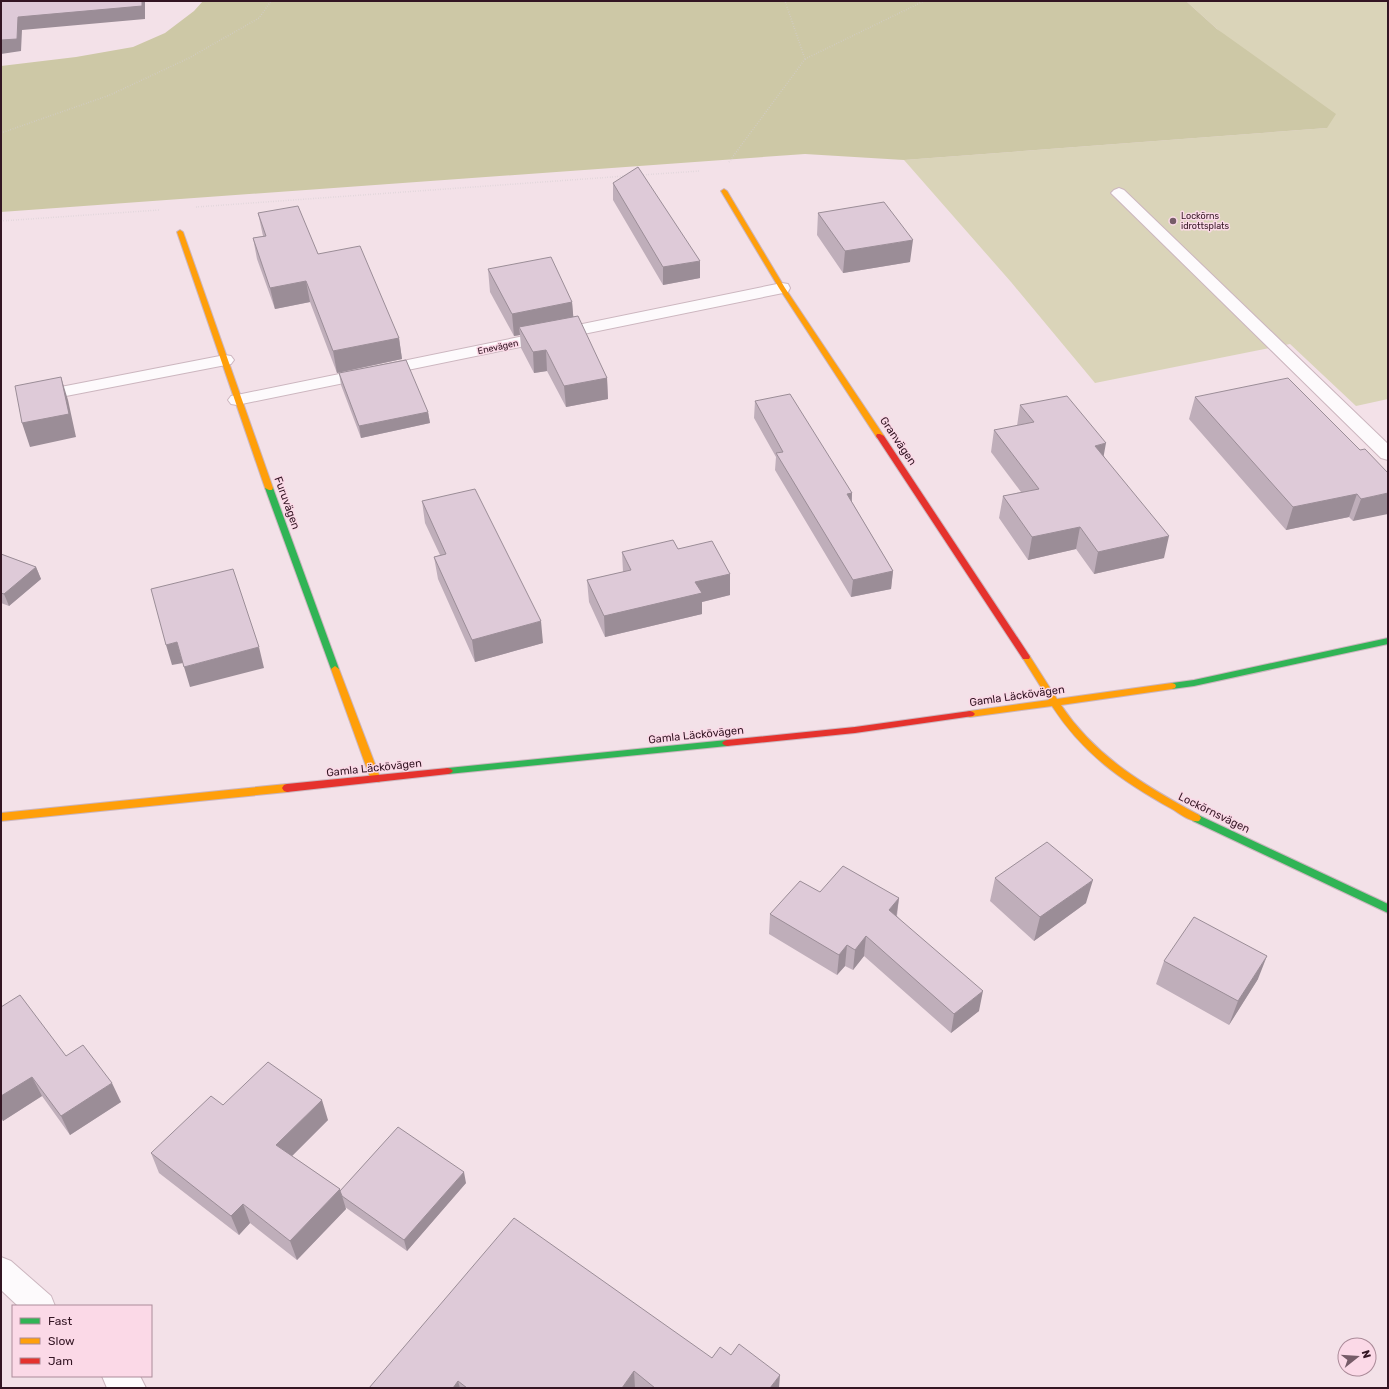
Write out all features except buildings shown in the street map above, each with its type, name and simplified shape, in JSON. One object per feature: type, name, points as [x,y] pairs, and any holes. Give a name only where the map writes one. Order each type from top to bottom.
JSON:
[{"type":"street","name":"Granvägen","points":[[724,191],[782,288],[1056,702]]},
{"type":"street","points":[[1119,193],[1388,454]]},
{"type":"street","name":"Furuvägen","points":[[180,232],[225,360],[237,400],[376,780]]},
{"type":"street","name":"Enevägen","points":[[237,400],[782,288]]},
{"type":"street","points":[[30,398],[225,360]]},
{"type":"street","name":"Gamla Läckövägen","points":[[1,816],[376,780],[855,730],[1194,683],[1388,641]]},
{"type":"street","name":"Lockörnsvägen","points":[[1056,702],[1072,727],[1084,742],[1107,763],[1139,787],[1177,809],[1388,909]]},
{"type":"street","points":[[1,1271],[39,1305]]},
{"type":"street","points":[[118,1377],[130,1388]]},
{"type":"path","points":[[1,133],[110,95],[189,58],[259,18],[271,1]]},
{"type":"path","points":[[785,1],[804,59]]},
{"type":"path","points":[[724,191],[724,169],[804,59],[924,1]]},
{"type":"path","points":[[637,175],[724,169]]},
{"type":"path","points":[[193,207],[629,176]]},
{"type":"path","points":[[1,221],[162,209]]},
{"type":"shaded area","points":[[203,1],[1186,1],[1217,29],[1336,114],[1327,128],[904,160],[805,154],[1,212],[1,66],[76,57],[133,47],[165,33],[194,11]]},
{"type":"shaded area","name":"Lockörns idrottsplats","points":[[1186,1],[1388,1],[1388,399],[1356,406],[1290,344],[1095,383],[1011,282],[904,160],[1327,128]]},
{"type":"traffic: fast","points":[[269,488],[335,669]]},
{"type":"traffic: fast","points":[[1172,686],[1194,683],[1388,641]]},
{"type":"traffic: fast","points":[[448,771],[727,743]]},
{"type":"traffic: fast","points":[[1196,818],[1388,909]]},
{"type":"traffic: slow","points":[[724,191],[782,288],[880,436]]},
{"type":"traffic: slow","points":[[180,232],[269,488]]},
{"type":"traffic: slow","points":[[1026,657],[1054,701],[1083,741],[1113,767],[1145,790],[1196,818]]},
{"type":"traffic: slow","points":[[335,669],[376,780]]},
{"type":"traffic: slow","points":[[970,714],[1172,686]]},
{"type":"traffic: slow","points":[[1,817],[287,788]]},
{"type":"traffic: jam","points":[[880,436],[1026,657]]},
{"type":"traffic: jam","points":[[727,743],[855,730],[970,714]]},
{"type":"traffic: jam","points":[[287,788],[448,771]]},
{"type":"place","name":"Lockörns idrottsplats","points":[[1173,221]]}]
